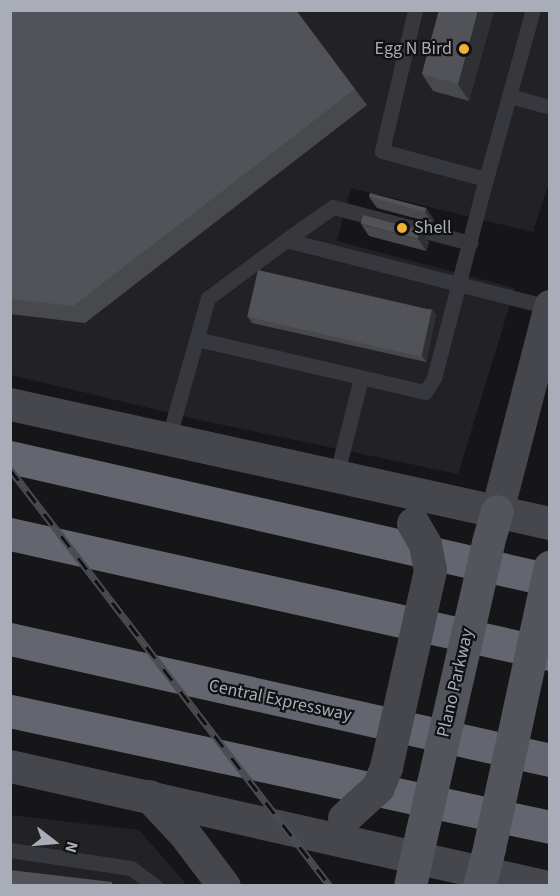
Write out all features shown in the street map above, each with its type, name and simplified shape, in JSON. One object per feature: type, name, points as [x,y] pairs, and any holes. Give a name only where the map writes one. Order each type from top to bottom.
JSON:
[{"type":"highway","points":[[10,457],[549,580]]},
{"type":"highway","points":[[10,534],[549,654]]},
{"type":"highway","name":"Central Expressway","points":[[10,639],[549,760]]},
{"type":"highway","points":[[10,711],[549,827]]},
{"type":"main road","points":[[496,511],[549,307]]},
{"type":"main road","points":[[10,404],[549,523]]},
{"type":"main road","points":[[330,825],[378,787],[386,768],[430,570],[425,544],[413,523],[342,478]]},
{"type":"main road","name":"Plano Parkway","points":[[416,858],[496,511]]},
{"type":"main road","points":[[484,868],[549,567]]},
{"type":"main road","points":[[10,766],[149,796],[330,825],[416,858],[484,868],[544,885]]},
{"type":"main road","points":[[149,796],[184,833],[224,885]]},
{"type":"lane","points":[[416,10],[382,151],[486,179]]},
{"type":"lane","points":[[197,339],[425,392],[434,378],[533,10]]},
{"type":"lane","points":[[510,96],[549,107]]},
{"type":"lane","points":[[168,440],[208,298],[333,207],[470,243]]},
{"type":"lane","points":[[286,240],[549,307]]},
{"type":"lane","points":[[342,478],[361,378]]},
{"type":"lane","points":[[10,850],[131,867],[155,885]]},
{"type":"shaded area","points":[[11,11],[549,11],[549,182],[533,232],[351,188],[337,241],[515,288],[458,474],[204,421],[11,375]]},
{"type":"shaded area","points":[[11,815],[139,830],[187,885],[11,886]]},
{"type":"building","points":[[10,10],[296,10],[355,89],[73,306],[10,299]]},
{"type":"building","points":[[439,10],[478,10],[458,84],[422,74]]},
{"type":"building","points":[[370,193],[426,208],[425,212],[369,197]]},
{"type":"building","points":[[363,215],[420,230],[418,239],[361,224]]},
{"type":"building","points":[[258,270],[431,310],[421,357],[247,317]]},
{"type":"building","points":[[10,870],[112,882],[112,885],[10,885]]},
{"type":"railway","points":[[10,469],[330,886]]},
{"type":"place","name":"Egg N Bird","points":[[464,49]]},
{"type":"place","name":"Shell","points":[[402,228]]}]
